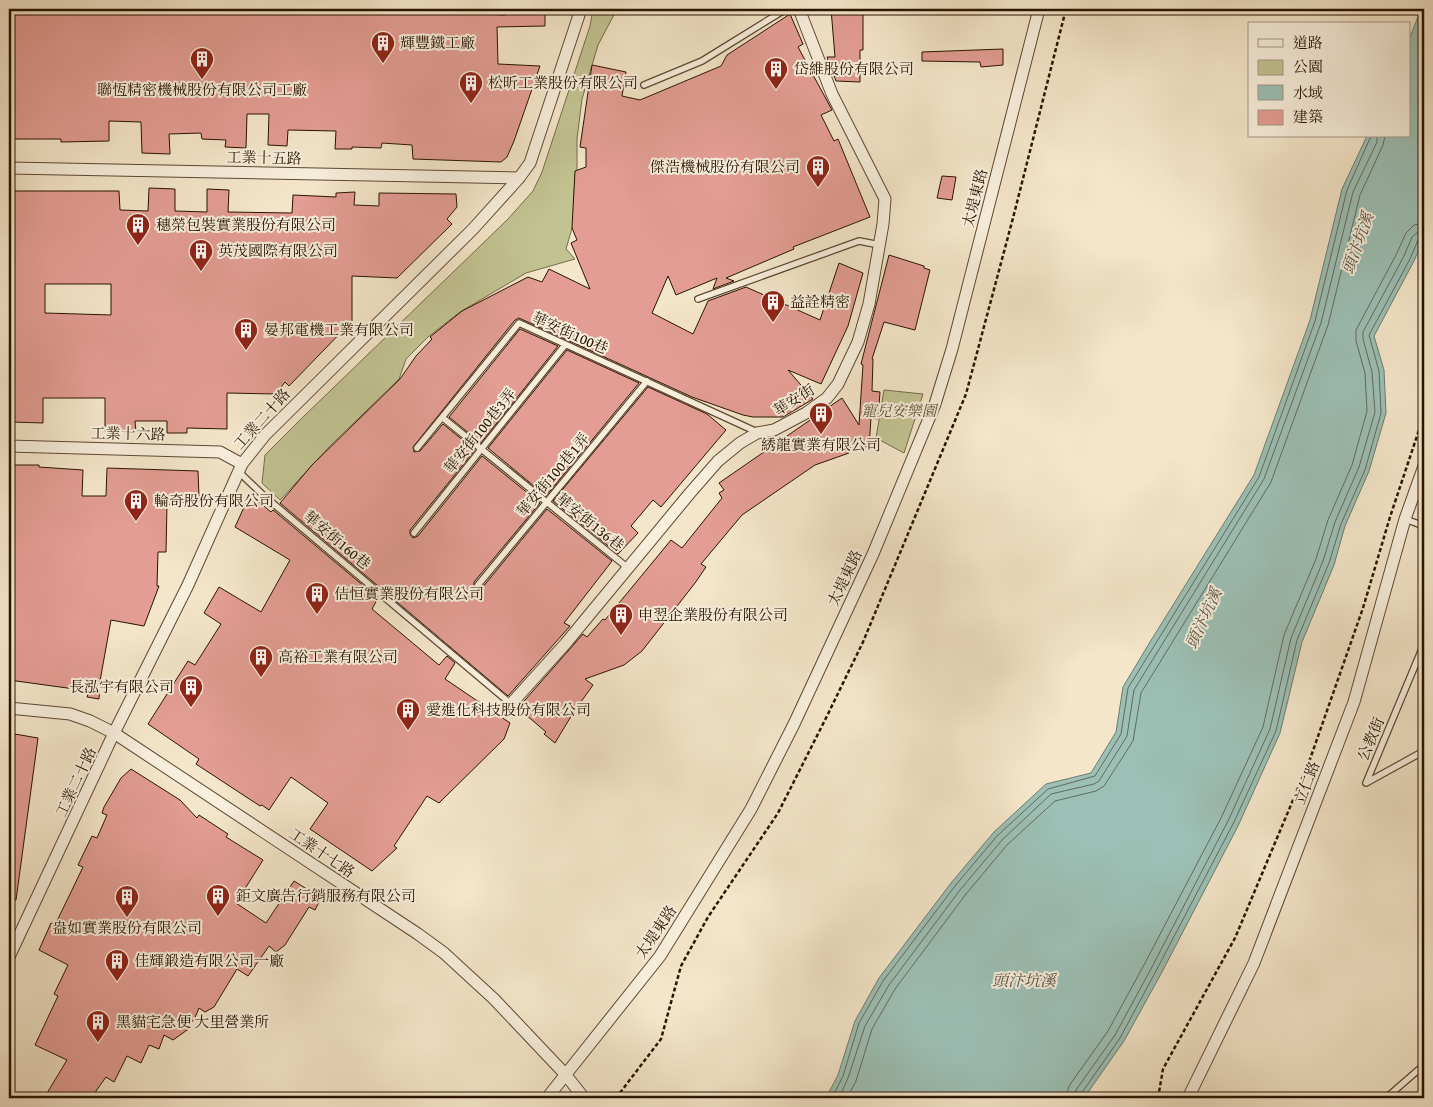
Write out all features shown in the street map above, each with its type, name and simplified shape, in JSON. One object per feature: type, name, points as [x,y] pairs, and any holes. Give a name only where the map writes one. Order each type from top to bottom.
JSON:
[{"type":"street","name":"工業二十路","points":[[9,957],[114,733],[183,594],[250,452],[473,229],[519,178],[530,163],[581,9]]},
{"type":"street","name":"華安街","points":[[511,704],[566,643],[718,461],[757,432],[774,430],[806,413],[826,398],[838,384],[858,342],[869,304],[880,245],[885,200],[832,94],[799,9]]},
{"type":"street","name":"太堤東路","points":[[547,1098],[660,956],[751,809],[794,724],[873,554],[935,404],[952,349],[1039,9]]},
{"type":"street","name":"工業十五路","points":[[9,168],[519,178]]},
{"type":"street","name":"工業十六路","points":[[9,446],[220,452],[241,468]]},
{"type":"street","name":"立仁路","points":[[1188,1098],[1254,963],[1354,702],[1405,519],[1424,466]]},
{"type":"street","name":"工業十七路","points":[[9,708],[70,714],[90,720],[114,733],[444,953],[494,999],[565,1074],[581,1095]]},
{"type":"lane","points":[[644,85],[702,61],[786,9]]},
{"type":"lane","points":[[698,298],[859,241],[880,245]]},
{"type":"lane","name":"華安街100巷","points":[[417,448],[519,323],[757,432]]},
{"type":"lane","name":"華安街100巷3弄","points":[[414,533],[565,345]]},
{"type":"lane","name":"華安街100巷1弄","points":[[478,585],[647,381]]},
{"type":"lane","name":"華安街136巷","points":[[443,418],[629,569]]},
{"type":"lane","name":"華安街160巷","points":[[241,468],[263,495],[511,704]]},
{"type":"lane","points":[[1405,519],[1424,526]]},
{"type":"lane","name":"公教街","points":[[1424,644],[1366,783],[1424,751]]},
{"type":"lane","points":[[1386,1098],[1424,1066]]},
{"type":"path","points":[[1158,1098],[1163,1069],[1235,938],[1309,762],[1360,617],[1390,516],[1424,415]]},
{"type":"green space","points":[[593,9],[617,9],[598,45],[582,99],[577,139],[577,170],[574,193],[577,211],[566,249],[575,259],[526,273],[460,312],[428,337],[406,359],[399,379],[330,446],[280,500],[262,483],[265,455],[507,220],[533,191],[542,172],[590,26]]},
{"type":"green space","name":"寵兒安樂園","points":[[884,390],[923,394],[904,453],[876,438]]},
{"type":"water","name":"頭汴坑溪","points":[[1421,9],[1424,9],[1424,237],[1414,261],[1374,336],[1384,370],[1386,413],[1369,471],[1345,526],[1334,565],[1302,642],[1280,733],[1238,826],[1162,972],[1124,1041],[1084,1098],[826,1098],[838,1075],[855,1021],[879,978],[951,883],[994,832],[1046,784],[1091,773],[1116,732],[1123,687],[1254,475],[1310,320],[1342,189],[1366,138],[1410,138],[1410,37]]},
{"type":"building","points":[[9,9],[410,9],[410,11],[505,15],[505,9],[545,9],[545,26],[497,27],[498,64],[540,66],[514,141],[507,157],[501,162],[413,159],[412,145],[382,143],[381,148],[352,147],[352,149],[335,149],[336,131],[288,130],[287,146],[268,145],[269,114],[247,114],[246,148],[225,147],[226,140],[202,139],[201,133],[169,134],[170,154],[142,153],[141,122],[109,121],[109,141],[61,142],[61,139],[9,139]]},
{"type":"building","points":[[831,9],[863,9],[863,50],[860,50],[860,82],[836,81],[827,57],[835,57]]},
{"type":"building","points":[[790,14],[803,44],[798,47],[832,110],[821,115],[834,141],[838,139],[870,217],[793,247],[794,249],[726,278],[734,281],[713,289],[717,278],[676,295],[668,276],[652,313],[693,334],[708,301],[746,287],[820,320],[839,263],[863,273],[848,326],[821,384],[788,370],[813,399],[783,417],[743,415],[692,397],[519,318],[515,320],[413,447],[414,452],[420,451],[443,424],[475,450],[410,530],[413,538],[418,536],[482,456],[540,503],[474,582],[475,589],[482,588],[547,509],[612,561],[564,623],[570,626],[508,696],[280,503],[312,465],[400,379],[416,356],[432,339],[430,337],[462,311],[528,277],[542,282],[549,269],[590,289],[571,243],[577,240],[572,228],[575,171],[586,167],[586,148],[580,147],[592,65],[626,72],[622,96],[640,100],[721,66],[727,55]]},
{"type":"building","points":[[1003,49],[1003,65],[981,67],[980,62],[922,61],[922,52]]},
{"type":"building","points":[[942,176],[956,177],[952,200],[937,198]]},
{"type":"building","points":[[149,188],[175,189],[175,211],[207,212],[207,189],[229,190],[228,212],[292,213],[293,195],[336,197],[336,193],[355,192],[354,205],[379,206],[379,193],[456,194],[457,207],[447,219],[452,224],[397,278],[352,276],[352,321],[289,386],[285,382],[276,394],[227,393],[227,429],[187,428],[187,433],[167,433],[167,421],[135,421],[136,432],[105,431],[105,398],[43,398],[43,423],[12,422],[13,399],[9,399],[9,191],[119,191],[120,210],[148,211]],"holes":[[[45,284],[111,284],[111,315],[45,313]]]},
{"type":"building","points":[[889,255],[924,266],[924,268],[930,270],[915,330],[884,322],[872,359],[872,391],[880,392],[878,419],[871,418],[869,447],[851,445],[849,453],[815,465],[742,515],[701,564],[706,567],[642,651],[624,665],[585,679],[593,685],[555,743],[544,734],[546,732],[518,708],[583,634],[587,637],[603,619],[605,620],[671,540],[682,548],[722,498],[719,493],[724,490],[719,483],[842,398],[859,425],[863,365],[861,364]]},
{"type":"building","points":[[520,329],[558,346],[481,443],[449,417]]},
{"type":"building","points":[[567,350],[639,383],[546,496],[488,448]]},
{"type":"building","points":[[648,387],[707,414],[726,430],[661,507],[653,500],[631,526],[638,533],[618,554],[553,501]]},
{"type":"building","points":[[14,465],[39,465],[39,467],[83,470],[82,496],[106,496],[107,468],[198,471],[199,497],[195,497],[194,501],[167,505],[166,552],[158,552],[157,586],[159,586],[144,626],[111,620],[100,681],[99,699],[87,697],[89,691],[9,680],[9,481],[13,481]]},
{"type":"building","points":[[250,494],[271,512],[273,510],[378,598],[372,609],[439,665],[447,656],[455,663],[445,679],[510,723],[504,739],[439,803],[427,796],[394,846],[397,848],[372,871],[310,829],[328,803],[291,777],[269,810],[196,764],[199,759],[148,724],[188,661],[195,665],[221,624],[204,613],[219,587],[261,612],[290,560],[235,527]]},
{"type":"building","points":[[9,733],[38,738],[16,900],[9,900]]},
{"type":"building","points":[[131,769],[180,800],[197,818],[199,815],[228,834],[226,837],[263,860],[236,903],[266,923],[294,881],[321,898],[315,910],[309,907],[285,945],[276,952],[269,946],[248,976],[237,969],[214,1007],[205,1012],[199,1008],[194,1020],[185,1026],[190,1028],[173,1040],[164,1035],[159,1049],[149,1045],[141,1063],[127,1056],[114,1082],[106,1077],[91,1098],[44,1098],[67,1060],[35,1045],[58,996],[54,994],[68,965],[39,950],[51,923],[55,925],[83,867],[78,865],[92,836],[97,838],[107,815],[102,813],[104,807],[121,778]]},
{"type":"place","name":"輝豐鐵工廠","points":[[383,64]]},
{"type":"place","name":"聯恆精密機械股份有限公司工廠","points":[[202,80]]},
{"type":"place","name":"岱維股份有限公司","points":[[776,90]]},
{"type":"place","name":"松昕工業股份有限公司","points":[[471,104]]},
{"type":"place","name":"傑浩機械股份有限公司","points":[[818,188]]},
{"type":"place","name":"穗榮包裝實業股份有限公司","points":[[138,246]]},
{"type":"place","name":"英茂國際有限公司","points":[[201,272]]},
{"type":"place","name":"益詮精密","points":[[773,323]]},
{"type":"place","name":"晏邦電機工業有限公司","points":[[246,351]]},
{"type":"place","name":"綉龍實業有限公司","points":[[821,435]]},
{"type":"place","name":"輪奇股份有限公司","points":[[136,522]]},
{"type":"place","name":"佶恒實業股份有限公司","points":[[317,615]]},
{"type":"place","name":"申翌企業股份有限公司","points":[[621,636]]},
{"type":"place","name":"高裕工業有限公司","points":[[261,678]]},
{"type":"place","name":"長泓宇有限公司","points":[[191,708]]},
{"type":"place","name":"愛進化科技股份有限公司","points":[[408,731]]},
{"type":"place","name":"鉅文廣告行銷服務有限公司","points":[[218,917]]},
{"type":"place","name":"盎如實業股份有限公司","points":[[127,918]]},
{"type":"place","name":"佳輝鍛造有限公司一廠","points":[[117,982]]},
{"type":"place","name":"黑貓宅急便 大里營業所","points":[[98,1043]]}]
